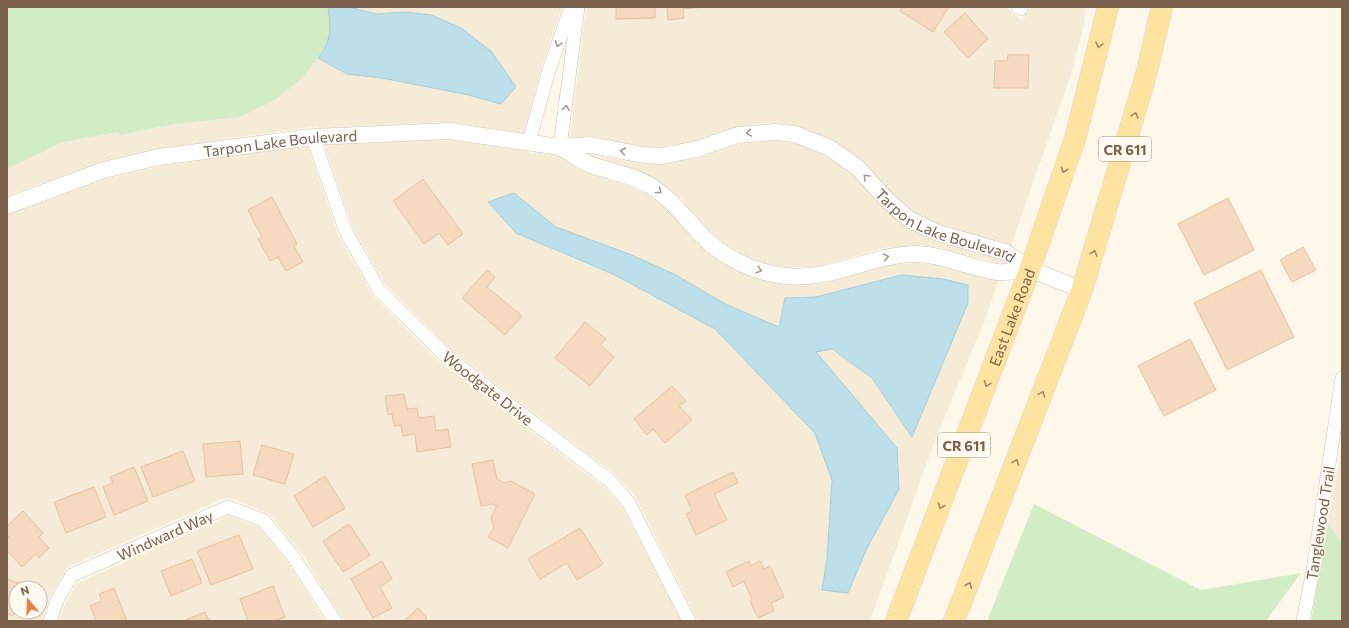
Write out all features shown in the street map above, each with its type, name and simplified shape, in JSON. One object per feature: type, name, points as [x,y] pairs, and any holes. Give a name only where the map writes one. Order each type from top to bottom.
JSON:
[{"type":"main road","name":"East Lake Road","points":[[896,621],[1030,269],[1075,139],[1108,7]]},
{"type":"main road","name":"CR 611","points":[[954,621],[1082,290],[1146,75],[1162,7]]},
{"type":"street","points":[[529,142],[550,70],[571,7]]},
{"type":"street","points":[[560,147],[578,7]]},
{"type":"street","name":"Tarpon Lake Boulevard","points":[[7,206],[104,170],[159,157],[313,137],[449,131],[560,147],[591,145],[643,155],[662,156],[697,149],[718,141],[749,133],[774,132],[795,134],[814,140],[843,157],[858,168],[886,199],[910,220],[938,233],[1005,252],[1030,269]]},
{"type":"street","name":"Woodgate Drive","points":[[313,137],[346,232],[379,290],[445,355],[610,481],[630,502],[689,621]]},
{"type":"street","name":"Tarpon Lake Boulevard","points":[[560,147],[588,164],[620,173],[650,185],[676,205],[713,246],[736,261],[770,273],[794,277],[822,275],[886,256],[914,254],[936,256],[998,272],[1030,269]]},
{"type":"street","points":[[1030,269],[1082,290]]},
{"type":"street","name":"Tanglewood Trail","points":[[1303,621],[1313,570],[1342,378]]},
{"type":"street","name":"Windward Way","points":[[50,621],[57,600],[72,575],[228,507],[263,520],[292,554],[335,621]]},
{"type":"shaded area","points":[[349,7],[562,7],[542,67],[524,133],[448,122],[318,128],[318,126],[157,149],[100,162],[7,196],[7,169],[63,142],[118,131],[120,135],[175,124],[302,78],[318,58],[347,74],[382,78],[469,95],[501,104],[401,13],[376,14]]},
{"type":"shaded area","points":[[586,7],[1006,7],[1022,21],[1031,7],[1086,7],[1084,25],[1070,77],[1011,246],[941,225],[914,213],[891,193],[863,162],[848,150],[832,140],[796,126],[775,123],[753,124],[715,133],[694,141],[661,147],[644,147],[592,136],[570,138]]},
{"type":"shaded area","points":[[450,140],[528,151],[534,154],[535,152],[559,156],[586,172],[630,186],[646,193],[671,212],[692,237],[714,257],[744,274],[769,282],[787,285],[824,284],[888,265],[919,263],[935,265],[998,281],[985,320],[935,440],[870,621],[698,621],[635,496],[614,474],[449,348],[385,284],[353,228],[324,145]],"holes":[[[514,193],[556,227],[629,254],[674,274],[727,305],[779,327],[785,298],[816,297],[901,275],[968,285],[968,303],[912,437],[872,378],[832,349],[816,352],[897,448],[866,550],[848,593],[822,590],[827,559],[832,480],[815,433],[715,329],[615,275],[561,254]]]},
{"type":"shaded area","points":[[774,140],[794,143],[812,149],[839,164],[853,175],[893,216],[908,228],[937,242],[1002,260],[1005,263],[998,263],[937,247],[918,245],[883,248],[821,266],[787,268],[771,265],[749,258],[722,242],[702,224],[681,198],[653,178],[634,169],[588,154],[643,164],[664,164],[699,158],[740,144]]},
{"type":"shaded area","points":[[308,146],[338,235],[373,296],[440,362],[604,487],[623,508],[681,621],[345,621],[326,594],[303,555],[269,514],[231,498],[225,498],[68,567],[48,602],[48,580],[8,580],[8,620],[41,620],[7,621],[7,215],[106,179],[161,166]]},
{"type":"shaded area","points":[[1342,444],[1342,542],[1328,524]]},
{"type":"shaded area","points":[[229,516],[259,527],[286,560],[325,621],[59,621],[65,604],[77,583]]},
{"type":"green space","points":[[7,7],[328,7],[331,30],[325,49],[302,78],[276,99],[240,117],[175,124],[120,135],[118,132],[63,142],[7,169]]},
{"type":"green space","points":[[1034,504],[1201,590],[1301,573],[1266,621],[987,621]]},
{"type":"green space","points":[[1328,524],[1342,542],[1342,621],[1311,621]]},
{"type":"water","points":[[328,7],[349,7],[376,14],[405,12],[431,15],[461,28],[491,51],[516,87],[501,104],[469,95],[382,78],[347,74],[318,58],[323,52],[329,34],[330,21]]},
{"type":"water","points":[[514,193],[556,227],[629,254],[674,274],[727,305],[779,327],[785,298],[816,297],[901,275],[943,279],[968,285],[968,303],[912,437],[872,378],[832,349],[816,352],[897,448],[899,489],[866,550],[848,593],[822,590],[827,559],[832,480],[815,433],[715,329],[615,275],[516,233],[488,202]]},
{"type":"building","points":[[616,7],[655,7],[655,18],[616,19]]},
{"type":"building","points":[[667,7],[704,7],[683,9],[684,18],[668,20]]},
{"type":"building","points":[[903,7],[949,7],[933,32],[900,11]]},
{"type":"building","points":[[965,13],[988,39],[968,58],[944,32]]},
{"type":"building","points":[[1008,55],[1029,55],[1028,88],[994,88],[995,61],[1007,61]]},
{"type":"building","points":[[423,179],[463,234],[448,245],[439,233],[424,244],[393,201]]},
{"type":"building","points":[[272,197],[297,244],[294,246],[303,262],[286,271],[278,257],[270,261],[258,239],[262,237],[248,210]]},
{"type":"building","points":[[1228,198],[1254,250],[1204,275],[1178,224]]},
{"type":"building","points":[[1303,247],[1316,270],[1292,282],[1280,260]]},
{"type":"building","points":[[487,270],[495,277],[487,287],[522,316],[505,335],[462,298]]},
{"type":"building","points":[[1261,270],[1294,337],[1227,370],[1194,303]]},
{"type":"building","points":[[585,322],[606,339],[601,345],[614,357],[590,386],[555,358]]},
{"type":"building","points":[[1190,339],[1216,390],[1164,416],[1138,366]]},
{"type":"building","points":[[672,386],[686,401],[679,406],[692,420],[665,443],[653,429],[647,435],[634,419]]},
{"type":"building","points":[[404,394],[407,409],[417,408],[419,418],[434,416],[436,431],[448,429],[451,447],[417,452],[415,434],[403,436],[401,425],[394,426],[392,414],[388,415],[385,396]]},
{"type":"building","points":[[240,441],[243,474],[206,477],[203,444]]},
{"type":"building","points":[[262,445],[294,454],[285,484],[253,475]]},
{"type":"building","points":[[183,451],[195,481],[153,497],[141,467]]},
{"type":"building","points":[[493,460],[497,479],[504,483],[511,481],[535,494],[508,548],[488,537],[494,528],[491,517],[497,506],[492,504],[481,506],[472,464]]},
{"type":"building","points":[[134,467],[148,501],[114,515],[103,487],[113,483],[110,477]]},
{"type":"building","points":[[733,472],[738,483],[714,494],[727,520],[696,535],[686,514],[692,511],[685,495]]},
{"type":"building","points":[[325,476],[345,508],[313,527],[294,496]]},
{"type":"building","points":[[94,487],[106,517],[66,533],[54,502]]},
{"type":"building","points":[[23,511],[43,533],[39,537],[49,548],[39,558],[36,554],[22,567],[7,551],[7,539],[9,537],[7,535],[7,526]]},
{"type":"building","points":[[349,524],[370,555],[343,572],[323,541]]},
{"type":"building","points":[[580,528],[603,564],[577,580],[567,563],[540,579],[528,559]]},
{"type":"building","points":[[239,535],[253,569],[211,585],[197,551]]},
{"type":"building","points":[[192,559],[202,583],[171,596],[161,571]]},
{"type":"building","points":[[382,561],[392,579],[380,587],[392,608],[373,618],[351,579]]},
{"type":"building","points":[[749,561],[751,566],[760,561],[764,569],[770,566],[784,597],[771,603],[774,611],[758,618],[750,601],[752,599],[744,581],[733,587],[726,572]]},
{"type":"building","points":[[7,579],[10,580],[8,580],[7,614]]},
{"type":"building","points":[[273,586],[285,617],[276,621],[248,621],[240,599]]},
{"type":"building","points":[[114,588],[127,621],[96,621],[90,606],[102,601],[99,594]]},
{"type":"building","points":[[418,608],[427,618],[424,621],[404,621]]},
{"type":"building","points":[[205,612],[209,621],[185,621],[185,620]]}]
